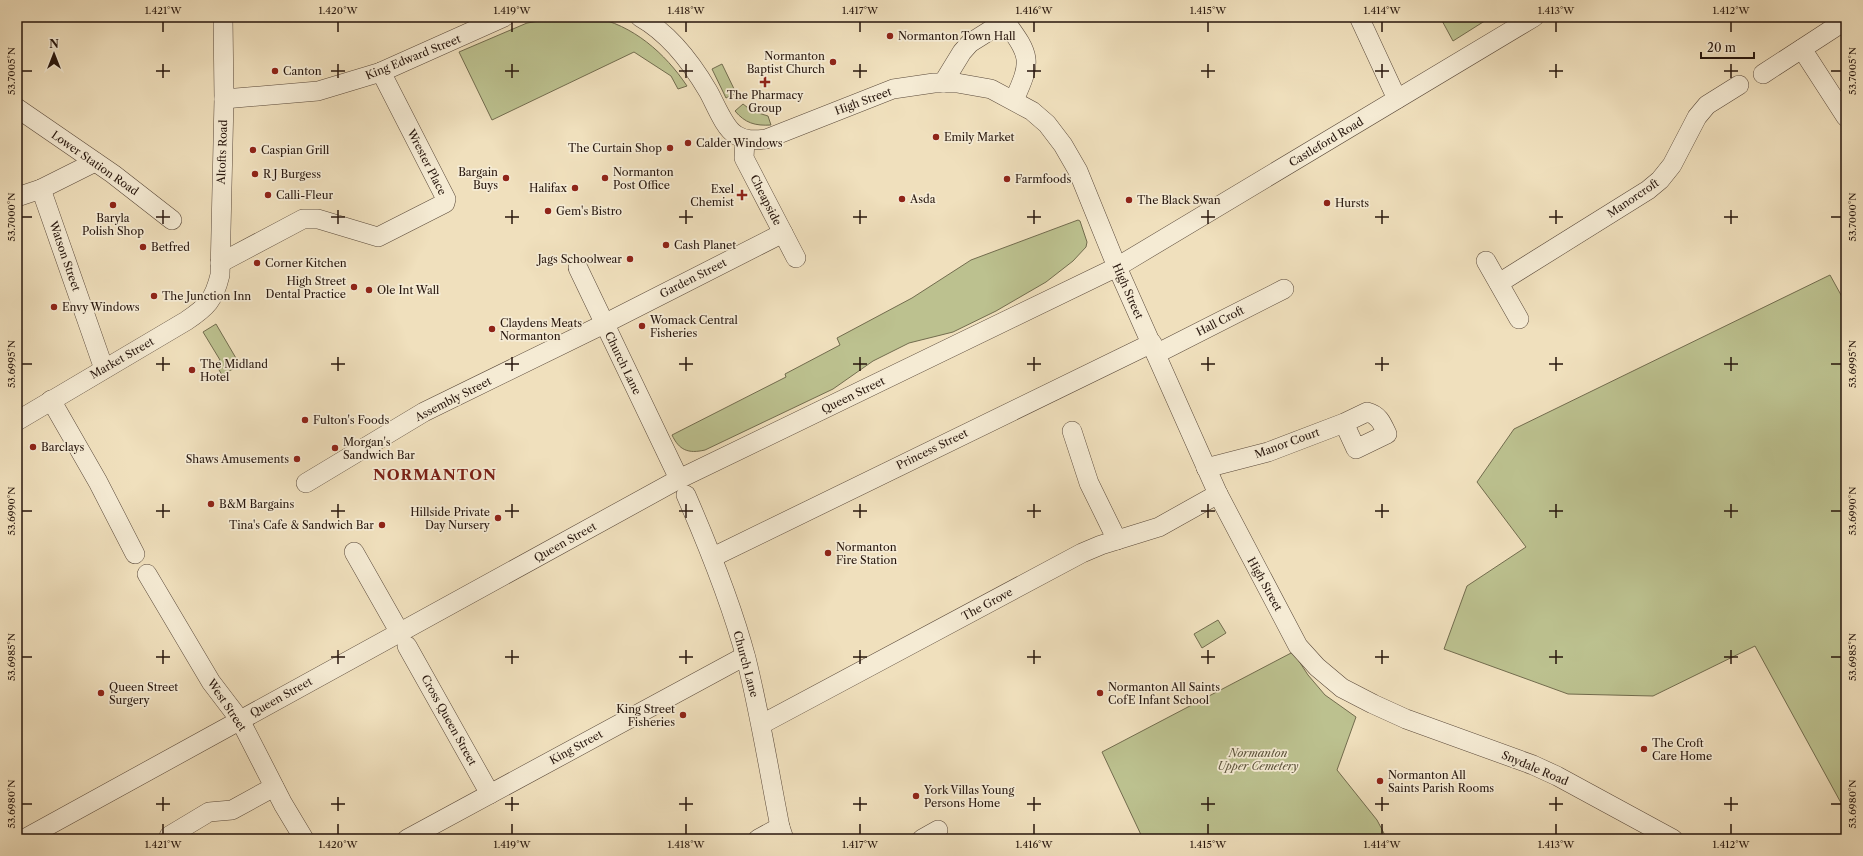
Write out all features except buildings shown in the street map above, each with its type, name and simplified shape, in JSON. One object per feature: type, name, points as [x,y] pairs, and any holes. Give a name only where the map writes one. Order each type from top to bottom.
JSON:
[{"type":"street","name":"Altofts Road","points":[[217,287],[220,262],[224,99],[223,17]]},
{"type":"street","name":"King Edward Street","points":[[224,99],[318,92],[381,72],[504,17]]},
{"type":"street","points":[[640,17],[678,46],[707,89],[729,129],[735,135],[745,140]]},
{"type":"street","points":[[1359,17],[1397,99]]},
{"type":"street","name":"Castleford Road","points":[[1117,267],[1534,17]]},
{"type":"street","points":[[943,83],[966,47],[1006,19],[1026,53],[1026,69],[1024,79],[1014,100]]},
{"type":"street","points":[[1763,74],[1846,20]]},
{"type":"street","points":[[1802,49],[1846,117]]},
{"type":"street","name":"Wrester Place","points":[[220,262],[303,219],[318,219],[378,237],[445,203],[446,199],[381,72]]},
{"type":"street","name":"High Street","points":[[745,140],[766,139],[893,89],[943,83],[957,83],[991,89],[1032,111],[1047,124],[1063,145],[1078,171],[1117,267],[1218,494],[1298,646],[1317,668],[1342,688],[1391,712]]},
{"type":"street","name":"Manorcroft","points":[[1499,283],[1654,185],[1672,165],[1697,117],[1707,105],[1738,85]]},
{"type":"street","name":"Lower Station Road","points":[[17,108],[95,162],[172,220]]},
{"type":"street","name":"Cheapside","points":[[745,140],[744,158],[796,258]]},
{"type":"street","points":[[17,197],[41,189],[95,162]]},
{"type":"street","name":"Watson Street","points":[[41,189],[104,369]]},
{"type":"street","name":"Garden Street","points":[[604,324],[783,233]]},
{"type":"street","points":[[1486,261],[1519,319]]},
{"type":"street","name":"Queen Street","points":[[24,839],[240,720],[404,640],[683,487],[1117,267]]},
{"type":"street","name":"Church Lane","points":[[578,268],[683,487],[713,557],[746,656],[762,724],[782,833]]},
{"type":"street","name":"Market Street","points":[[17,421],[186,321],[205,308],[213,298],[217,287]]},
{"type":"street","name":"Hall Croft","points":[[1154,348],[1284,289]]},
{"type":"street","name":"Assembly Street","points":[[306,483],[424,412],[604,324]]},
{"type":"street","name":"Princess Street","points":[[713,557],[1154,348]]},
{"type":"street","points":[[51,400],[98,482],[135,554]]},
{"type":"street","name":"Manor Court","points":[[1206,468],[1268,452],[1344,423]]},
{"type":"street","points":[[1072,431],[1089,483],[1117,540]]},
{"type":"street","name":"The Grove","points":[[762,724],[1082,553],[1159,527],[1218,494]]},
{"type":"street","name":"Cross Queen Street","points":[[354,552],[490,794]]},
{"type":"street","name":"West Street","points":[[147,574],[211,682],[240,720],[274,787],[304,839]]},
{"type":"street","name":"King Street","points":[[407,839],[746,656]]},
{"type":"street","name":"Snydale Road","points":[[1391,712],[1539,768],[1673,839]]},
{"type":"street","points":[[169,836],[209,812],[232,810],[274,787]]},
{"type":"street","points":[[758,839],[782,833]]},
{"type":"green space","points":[[562,17],[593,17],[608,21],[635,34],[647,42],[669,62],[687,86],[678,89],[671,76],[634,52],[492,120],[459,52],[527,23]]},
{"type":"green space","points":[[1440,17],[1491,17],[1453,41]]},
{"type":"green space","points":[[722,64],[736,93],[726,98],[712,69]]},
{"type":"green space","points":[[743,104],[752,111],[768,116],[771,125],[751,123],[739,115],[735,111]]},
{"type":"green space","points":[[1078,220],[1080,221],[1087,242],[1086,247],[1073,261],[1046,282],[996,311],[953,332],[909,343],[873,361],[833,389],[705,450],[685,450],[678,444],[672,435],[786,377],[785,374],[840,345],[837,338],[912,298],[971,260]]},
{"type":"green space","points":[[1830,275],[1846,304],[1846,812],[1755,646],[1653,696],[1568,694],[1444,649],[1467,586],[1526,547],[1477,482],[1514,429]]},
{"type":"green space","points":[[216,324],[240,365],[222,375],[215,363],[220,360],[203,332]]},
{"type":"green space","points":[[1218,620],[1226,633],[1202,648],[1194,634]]},
{"type":"green space","name":"Normanton Upper Cemetery","points":[[1293,652],[1308,675],[1325,695],[1356,717],[1337,770],[1377,820],[1387,839],[1143,839],[1102,752]]},
{"type":"place","name":"Normanton Town Hall","points":[[890,36]]},
{"type":"place","name":"Normanton Baptist Church","points":[[833,62]]},
{"type":"place","name":"Canton","points":[[275,71]]},
{"type":"place","name":"The Pharmacy Group","points":[[765,82]]},
{"type":"place","name":"Emily Market","points":[[936,137]]},
{"type":"place","name":"Calder Windows","points":[[688,143]]},
{"type":"place","name":"The Curtain Shop","points":[[670,148]]},
{"type":"place","name":"Caspian Grill","points":[[253,150]]},
{"type":"place","name":"R J Burgess","points":[[255,174]]},
{"type":"place","name":"Bargain Buys","points":[[506,178]]},
{"type":"place","name":"Normanton Post Office","points":[[605,178]]},
{"type":"place","name":"Farmfoods","points":[[1007,179]]},
{"type":"place","name":"Halifax","points":[[575,188]]},
{"type":"place","name":"Calli-Fleur","points":[[268,195]]},
{"type":"place","name":"Exel Chemist","points":[[742,195]]},
{"type":"place","name":"Asda","points":[[902,199]]},
{"type":"place","name":"The Black Swan","points":[[1129,200]]},
{"type":"place","name":"Hursts","points":[[1327,203]]},
{"type":"place","name":"Baryla Polish Shop","points":[[113,205]]},
{"type":"place","name":"Gem's Bistro","points":[[548,211]]},
{"type":"place","name":"Cash Planet","points":[[666,245]]},
{"type":"place","name":"Betfred","points":[[143,247]]},
{"type":"place","name":"Jags Schoolwear","points":[[630,259]]},
{"type":"place","name":"Corner Kitchen","points":[[257,263]]},
{"type":"place","name":"High Street Dental Practice","points":[[354,287]]},
{"type":"place","name":"Ole Int Wall","points":[[369,290]]},
{"type":"place","name":"The Junction Inn","points":[[154,296]]},
{"type":"place","name":"Envy Windows","points":[[54,307]]},
{"type":"place","name":"Womack Central Fisheries","points":[[642,326]]},
{"type":"place","name":"Claydens Meats Normanton","points":[[492,329]]},
{"type":"place","name":"The Midland Hotel","points":[[192,370]]},
{"type":"place","name":"Fulton's Foods","points":[[305,420]]},
{"type":"place","name":"Barclays","points":[[33,447]]},
{"type":"place","name":"Morgan's Sandwich Bar","points":[[335,448]]},
{"type":"place","name":"Shaws Amusements","points":[[297,459]]},
{"type":"place","name":"B&M Bargains","points":[[211,504]]},
{"type":"place","name":"Hillside Private Day Nursery","points":[[498,518]]},
{"type":"place","name":"Tina's Cafe & Sandwich Bar","points":[[382,525]]},
{"type":"place","name":"Normanton Fire Station","points":[[828,553]]},
{"type":"place","name":"Queen Street Surgery","points":[[101,693]]},
{"type":"place","name":"Normanton All Saints CofE Infant School","points":[[1100,693]]},
{"type":"place","name":"King Street Fisheries","points":[[683,715]]},
{"type":"place","name":"The Croft Care Home","points":[[1644,749]]},
{"type":"place","name":"Normanton All Saints Parish Rooms","points":[[1380,781]]},
{"type":"place","name":"York Villas Young Persons Home","points":[[916,796]]},
{"type":"district","name":"NORMANTON","points":[[435,475]]}]
